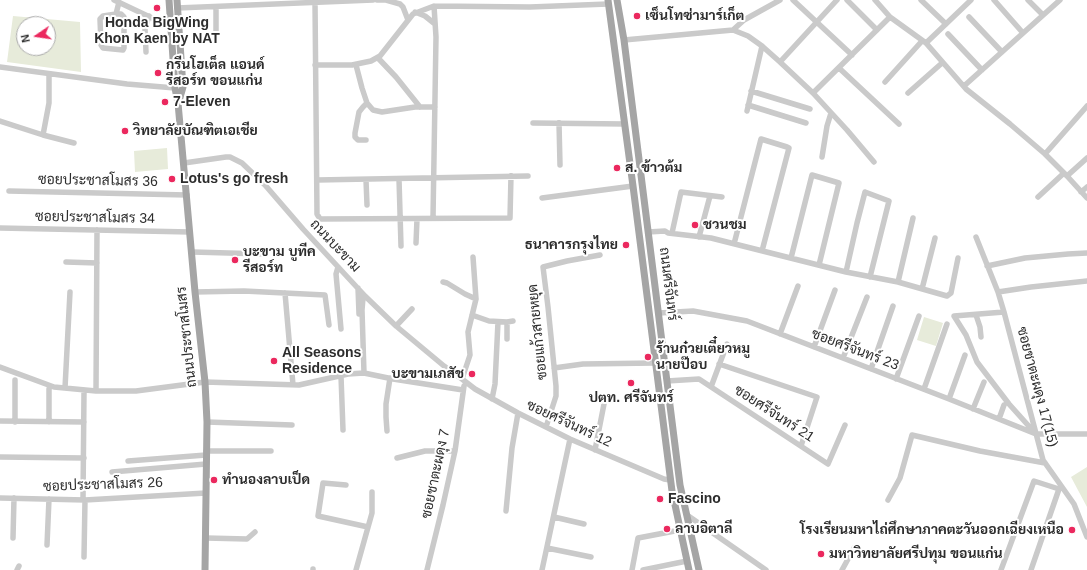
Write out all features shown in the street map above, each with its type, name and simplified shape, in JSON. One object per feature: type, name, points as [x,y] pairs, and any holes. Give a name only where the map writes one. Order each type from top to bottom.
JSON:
[{"type":"main road","name":"ถนนประชาสโมสร","points":[[169,0],[175,88],[178,103],[195,292],[205,382],[207,422],[206,570]]},
{"type":"main road","name":"ถนนประชาสโมสร","points":[[177,0],[183,87],[178,103]]},
{"type":"main road","points":[[608,2],[618,2]]},
{"type":"main road","name":"ถนนศรีจันทร์","points":[[608,2],[670,480],[689,570]]},
{"type":"main road","name":"ถนนศรีจันทร์","points":[[618,2],[680,482],[699,570]]},
{"type":"main road","points":[[670,480],[680,482]]},
{"type":"street","points":[[177,8],[373,0]]},
{"type":"street","points":[[376,0],[386,0],[400,4],[403,7],[408,20]]},
{"type":"street","points":[[733,30],[744,20],[780,0]]},
{"type":"street","points":[[793,0],[852,55]]},
{"type":"street","points":[[780,62],[837,0]]},
{"type":"street","points":[[847,0],[877,30]]},
{"type":"street","points":[[875,0],[890,17],[924,42],[964,86],[1045,154],[1087,198]]},
{"type":"street","points":[[921,0],[946,24]]},
{"type":"street","points":[[886,82],[924,42],[946,24],[971,0]]},
{"type":"street","points":[[994,0],[1023,33]]},
{"type":"street","points":[[1028,0],[1043,16]]},
{"type":"street","points":[[964,86],[1060,0]]},
{"type":"street","points":[[116,14],[116,1],[170,27]]},
{"type":"street","points":[[315,2],[317,180],[318,214],[320,219],[510,218],[511,176]]},
{"type":"street","points":[[315,65],[356,65],[378,58],[415,12],[434,6],[530,8],[608,2]]},
{"type":"street","points":[[433,218],[436,37],[434,6]]},
{"type":"street","points":[[216,7],[216,33]]},
{"type":"street","points":[[415,12],[425,16],[435,24]]},
{"type":"street","points":[[116,14],[121,14],[124,17],[123,50],[103,48],[101,45],[100,19],[103,16],[116,14]]},
{"type":"street","points":[[146,52],[146,30],[149,16]]},
{"type":"street","points":[[813,93],[890,17]]},
{"type":"street","points":[[969,17],[1002,52]]},
{"type":"street","points":[[624,40],[733,30],[748,36],[762,46],[813,93],[874,162]]},
{"type":"street","points":[[948,34],[982,70]]},
{"type":"street","points":[[747,111],[762,46]]},
{"type":"street","points":[[378,58],[396,77],[420,107]]},
{"type":"street","points":[[908,93],[942,63]]},
{"type":"street","points":[[356,65],[367,103],[373,110],[382,112],[420,107],[435,107]]},
{"type":"street","points":[[0,67],[127,84],[175,88]]},
{"type":"street","points":[[839,68],[899,124]]},
{"type":"street","points":[[43,135],[48,103],[49,74]]},
{"type":"street","points":[[751,91],[810,109]]},
{"type":"street","points":[[366,140],[358,140],[355,137],[355,134],[359,112],[367,103]]},
{"type":"street","points":[[748,105],[806,123]]},
{"type":"street","points":[[1045,154],[1087,106]]},
{"type":"street","points":[[822,158],[827,126],[831,113]]},
{"type":"street","points":[[0,121],[74,143]]},
{"type":"street","points":[[533,123],[625,124]]},
{"type":"street","points":[[559,123],[560,165]]},
{"type":"street","points":[[734,244],[761,139],[789,148],[762,251]]},
{"type":"street","name":"ถนนบะขาม","points":[[184,163],[226,157],[235,159],[242,163],[265,185],[303,229],[365,296],[396,326],[463,380]]},
{"type":"street","points":[[1038,197],[1087,158]]},
{"type":"street","points":[[791,258],[812,175],[839,183],[819,265]]},
{"type":"street","points":[[317,180],[528,176]]},
{"type":"street","points":[[399,179],[401,246]]},
{"type":"street","points":[[366,180],[367,205]]},
{"type":"street","points":[[542,198],[633,186]]},
{"type":"street","points":[[1081,192],[1087,187]]},
{"type":"street","name":"ซอยประชาสโมสร 36","points":[[8,191],[186,195]]},
{"type":"street","points":[[670,233],[681,192],[722,197]]},
{"type":"street","points":[[846,272],[865,192],[889,201],[870,277]]},
{"type":"street","points":[[700,237],[710,196]]},
{"type":"street","points":[[898,282],[913,218]]},
{"type":"street","points":[[416,243],[417,219]]},
{"type":"street","name":"ซอยประชาสโมสร 34","points":[[0,228],[190,232]]},
{"type":"street","points":[[96,390],[97,230]]},
{"type":"street","points":[[648,233],[665,231],[670,233],[712,238],[846,272],[898,282],[947,296],[951,293],[958,258]]},
{"type":"street","name":"ซอยชาตะผดุง 17(15)","points":[[976,237],[998,292],[1044,463],[1074,504],[1087,537]]},
{"type":"street","points":[[922,289],[935,238]]},
{"type":"street","points":[[192,252],[265,254]]},
{"type":"street","points":[[987,266],[1025,258],[1087,253]]},
{"type":"street","name":"ซอยแก้วสายหยุด","points":[[546,427],[556,396],[556,386],[543,267],[567,261],[600,256]]},
{"type":"street","name":"ซอยชาตะผดุง 7","points":[[427,570],[443,505],[454,451],[463,390],[463,380],[470,355],[468,332],[476,299],[474,257]]},
{"type":"street","points":[[66,262],[97,263]]},
{"type":"street","points":[[338,267],[336,274],[341,329]]},
{"type":"street","points":[[998,292],[1031,286],[1087,281]]},
{"type":"street","points":[[443,282],[476,299]]},
{"type":"street","points":[[780,334],[798,286]]},
{"type":"street","points":[[358,288],[360,322]]},
{"type":"street","points":[[814,347],[835,290]]},
{"type":"street","points":[[195,292],[244,291],[325,295],[329,325]]},
{"type":"street","points":[[65,388],[70,292]]},
{"type":"street","points":[[285,293],[293,385]]},
{"type":"street","points":[[364,373],[362,310],[363,298],[365,296]]},
{"type":"street","points":[[843,358],[867,297]]},
{"type":"street","points":[[871,369],[893,306]]},
{"type":"street","points":[[396,326],[412,309]]},
{"type":"street","name":"ซอยศรีจันทร์ 23","points":[[659,313],[694,311],[747,321],[1036,434]]},
{"type":"street","points":[[1004,312],[954,316],[966,335],[977,362],[1036,434],[1087,434]]},
{"type":"street","points":[[472,315],[498,322],[514,321]]},
{"type":"street","points":[[976,315],[980,327],[981,337]]},
{"type":"street","points":[[896,379],[919,316]]},
{"type":"street","points":[[492,399],[495,384],[498,322]]},
{"type":"street","points":[[507,322],[507,338]]},
{"type":"street","points":[[924,389],[947,324]]},
{"type":"street","points":[[711,387],[727,344]]},
{"type":"street","points":[[949,399],[965,355]]},
{"type":"street","points":[[554,368],[583,364],[655,363]]},
{"type":"street","points":[[719,364],[817,397],[801,446]]},
{"type":"street","points":[[0,367],[52,386],[96,390],[136,391],[205,382],[299,385],[348,374],[364,373],[463,390]]},
{"type":"street","points":[[341,376],[343,430]]},
{"type":"street","points":[[387,431],[386,404],[390,378]]},
{"type":"street","name":"ซอยศรีจันทร์ 21","points":[[667,381],[699,379],[828,464],[845,425]]},
{"type":"street","points":[[15,422],[16,380]]},
{"type":"street","name":"ซอยศรีจันทร์ 12","points":[[463,380],[492,399],[570,439],[664,479],[670,480]]},
{"type":"street","points":[[973,409],[984,382]]},
{"type":"street","points":[[49,389],[49,422]]},
{"type":"street","points":[[84,392],[84,558]]},
{"type":"street","points":[[596,450],[605,399]]},
{"type":"street","points":[[999,419],[1004,405]]},
{"type":"street","points":[[506,511],[512,448],[518,413]]},
{"type":"street","points":[[0,421],[84,422]]},
{"type":"street","points":[[207,422],[292,425]]},
{"type":"street","points":[[888,500],[900,478],[912,435],[980,451],[1044,463]]},
{"type":"street","points":[[542,570],[570,439]]},
{"type":"street","points":[[128,461],[206,453],[271,451]]},
{"type":"street","points":[[397,458],[425,451],[454,451]]},
{"type":"street","points":[[0,457],[84,458]]},
{"type":"street","points":[[112,472],[206,464]]},
{"type":"street","points":[[1001,570],[1034,481],[1061,488],[1031,570]]},
{"type":"street","points":[[346,485],[323,483],[318,516],[368,527]]},
{"type":"street","points":[[356,570],[372,513],[372,492]]},
{"type":"street","name":"ซอยประชาสโมสร 26","points":[[0,498],[84,500],[206,493]]},
{"type":"street","points":[[13,538],[14,498]]},
{"type":"street","points":[[47,546],[49,499]]},
{"type":"street","points":[[687,514],[766,570]]},
{"type":"street","points":[[554,517],[584,524]]},
{"type":"street","points":[[632,570],[638,538],[680,530]]},
{"type":"street","points":[[206,538],[247,539],[255,532]]},
{"type":"street","points":[[547,548],[591,557]]},
{"type":"street","points":[[842,570],[854,548]]},
{"type":"street","points":[[643,570],[687,561]]},
{"type":"green space","points":[[13,16],[16,16],[16,56],[56,56],[56,20],[80,22],[81,72],[7,62]]},
{"type":"green space","points":[[167,148],[168,169],[135,172],[134,151]]},
{"type":"green space","points":[[924,317],[943,323],[936,346],[917,340]]},
{"type":"green space","points":[[1087,467],[1087,507],[1071,477]]},
{"type":"place","name":"Honda BigWing Khon Kaen by NAT","points":[[157,8]]},
{"type":"place","name":"เซ็นโทซ่ามาร์เก็ต","points":[[637,16]]},
{"type":"place","name":"กรีนโฮเต็ล แอนด์ รีสอร์ท ขอนแก่น","points":[[158,73]]},
{"type":"place","name":"7-Eleven","points":[[165,102]]},
{"type":"place","name":"วิทยาลัยบัณฑิตเอเชีย","points":[[125,131]]},
{"type":"place","name":"ส. ข้าวต้ม","points":[[617,168]]},
{"type":"place","name":"Lotus's go fresh","points":[[172,179]]},
{"type":"place","name":"ชวนชม","points":[[695,225]]},
{"type":"place","name":"ธนาคารกรุงไทย","points":[[626,245]]},
{"type":"place","name":"บะขาม บูทีค รีสอร์ท","points":[[235,260]]},
{"type":"place","name":"ร้านก๋วยเตี๋ยวหมู นายป๊อบ","points":[[648,357]]},
{"type":"place","name":"All Seasons Residence","points":[[274,361]]},
{"type":"place","name":"บะขามเภสัช","points":[[472,374]]},
{"type":"place","name":"ปตท. ศรีจันทร์","points":[[631,383]]},
{"type":"place","name":"ทำนองลาบเป็ด","points":[[214,480]]},
{"type":"place","name":"Fascino","points":[[660,499]]},
{"type":"place","name":"ลาบอิตาลี","points":[[667,529]]},
{"type":"place","name":"โรงเรียนมหาไถ่ศึกษาภาคตะวันออกเฉียงเหนือ","points":[[1072,530]]},
{"type":"place","name":"มหาวิทยาลัยศรีปทุม ขอนแก่น","points":[[821,554]]}]
